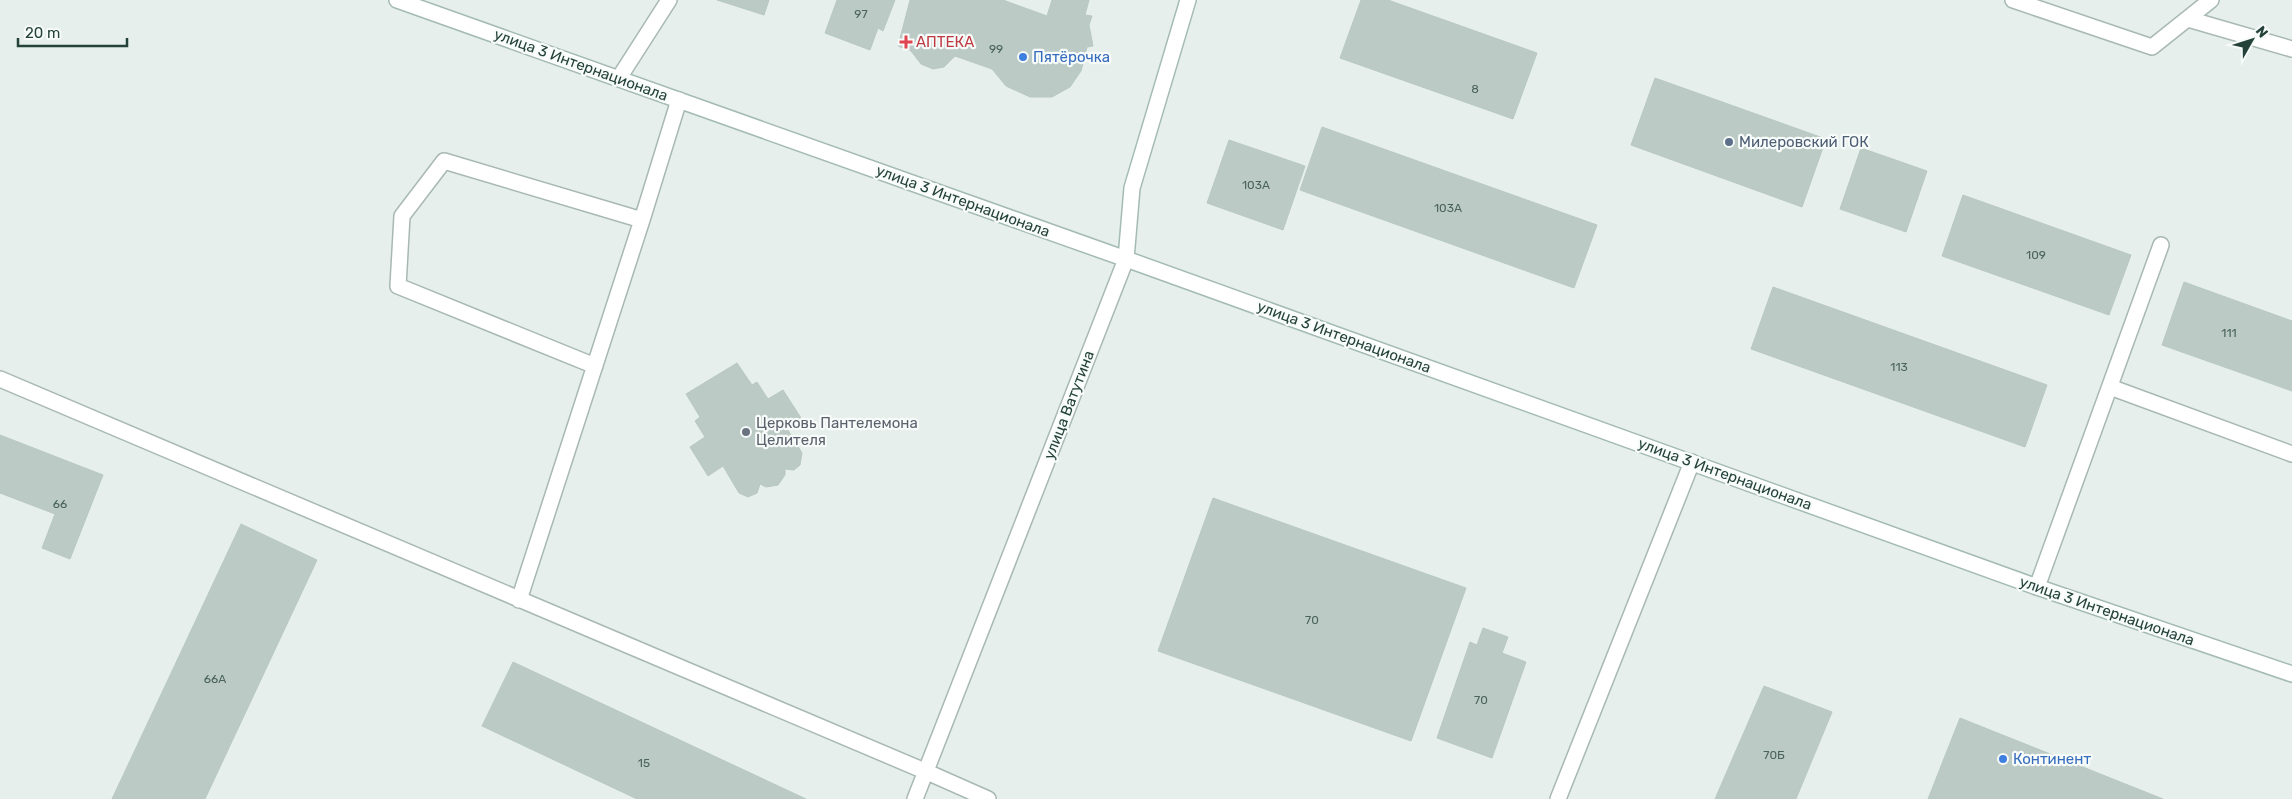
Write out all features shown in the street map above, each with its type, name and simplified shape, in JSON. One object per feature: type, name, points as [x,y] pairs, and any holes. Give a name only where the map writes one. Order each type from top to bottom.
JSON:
[{"type":"main road","name":"улица 3 Интернационала","points":[[397,0],[1126,259],[2037,587],[2292,674]]},
{"type":"main road","points":[[619,78],[668,0]]},
{"type":"main road","name":"улица Ватутина","points":[[915,799],[1126,259],[1132,188],[1188,0]]},
{"type":"main road","points":[[2013,0],[2152,48],[2211,0]]},
{"type":"main road","points":[[2188,18],[2292,49]]},
{"type":"main road","points":[[519,600],[679,100]]},
{"type":"main road","points":[[595,366],[398,286],[402,216],[444,161],[642,220]]},
{"type":"main road","points":[[2037,587],[2162,245]]},
{"type":"main road","points":[[0,379],[988,799]]},
{"type":"main road","points":[[2110,387],[2292,454]]},
{"type":"main road","points":[[1558,799],[1692,462]]},
{"type":"building","points":[[717,0],[769,0],[764,15]]},
{"type":"building","points":[[837,0],[895,0],[883,31],[878,28],[870,50],[825,33]]},
{"type":"building","points":[[910,0],[1003,0],[1047,16],[1052,0],[1089,0],[1085,15],[1092,16],[1089,25],[1093,46],[1087,47],[1081,71],[1070,87],[1052,97],[1030,97],[1006,86],[992,69],[955,56],[944,67],[933,69],[921,64],[911,51],[898,46]]},
{"type":"building","points":[[1361,0],[1388,0],[1537,53],[1513,119],[1340,58]]},
{"type":"building","name":"Милеровский ГОК","points":[[1655,78],[1826,139],[1802,207],[1631,145]]},
{"type":"building","points":[[1322,127],[1597,225],[1574,288],[1300,190]]},
{"type":"building","points":[[1229,140],[1305,166],[1283,230],[1207,203]]},
{"type":"building","points":[[1861,148],[1927,171],[1906,232],[1840,209]]},
{"type":"building","points":[[1963,195],[2131,255],[2109,315],[1942,256]]},
{"type":"building","points":[[2184,282],[2292,321],[2292,391],[2162,345]]},
{"type":"building","points":[[1773,287],[2047,385],[2025,447],[1751,349]]},
{"type":"building","name":"Церковь Пантелемона Целителя","points":[[737,363],[752,385],[757,382],[768,399],[783,390],[801,418],[786,427],[802,453],[800,465],[794,470],[785,469],[785,475],[778,485],[766,487],[760,484],[757,493],[748,497],[739,493],[723,466],[708,476],[690,447],[705,437],[695,421],[700,417],[686,394]]},
{"type":"building","points":[[0,435],[103,475],[70,559],[42,548],[55,514],[0,493]]},
{"type":"building","points":[[1213,498],[1466,588],[1411,741],[1158,651]]},
{"type":"building","points":[[241,524],[317,560],[205,799],[112,799]]},
{"type":"building","points":[[1483,628],[1508,637],[1502,653],[1526,662],[1492,758],[1437,738],[1470,642],[1477,645]]},
{"type":"building","points":[[513,662],[806,799],[637,799],[482,726]]},
{"type":"building","points":[[1764,686],[1832,712],[1796,799],[1715,799]]},
{"type":"building","name":"Континент","points":[[1960,718],[2163,799],[1928,799]]},
{"type":"place","name":"АПТЕКА","points":[[906,42]]},
{"type":"place","name":"Пятёрочка","points":[[1023,57]]},
{"type":"place","name":"Милеровский ГОК","points":[[1729,142]]},
{"type":"place","name":"Церковь Пантелемона Целителя","points":[[746,432]]},
{"type":"place","name":"Континент","points":[[2003,759]]}]
